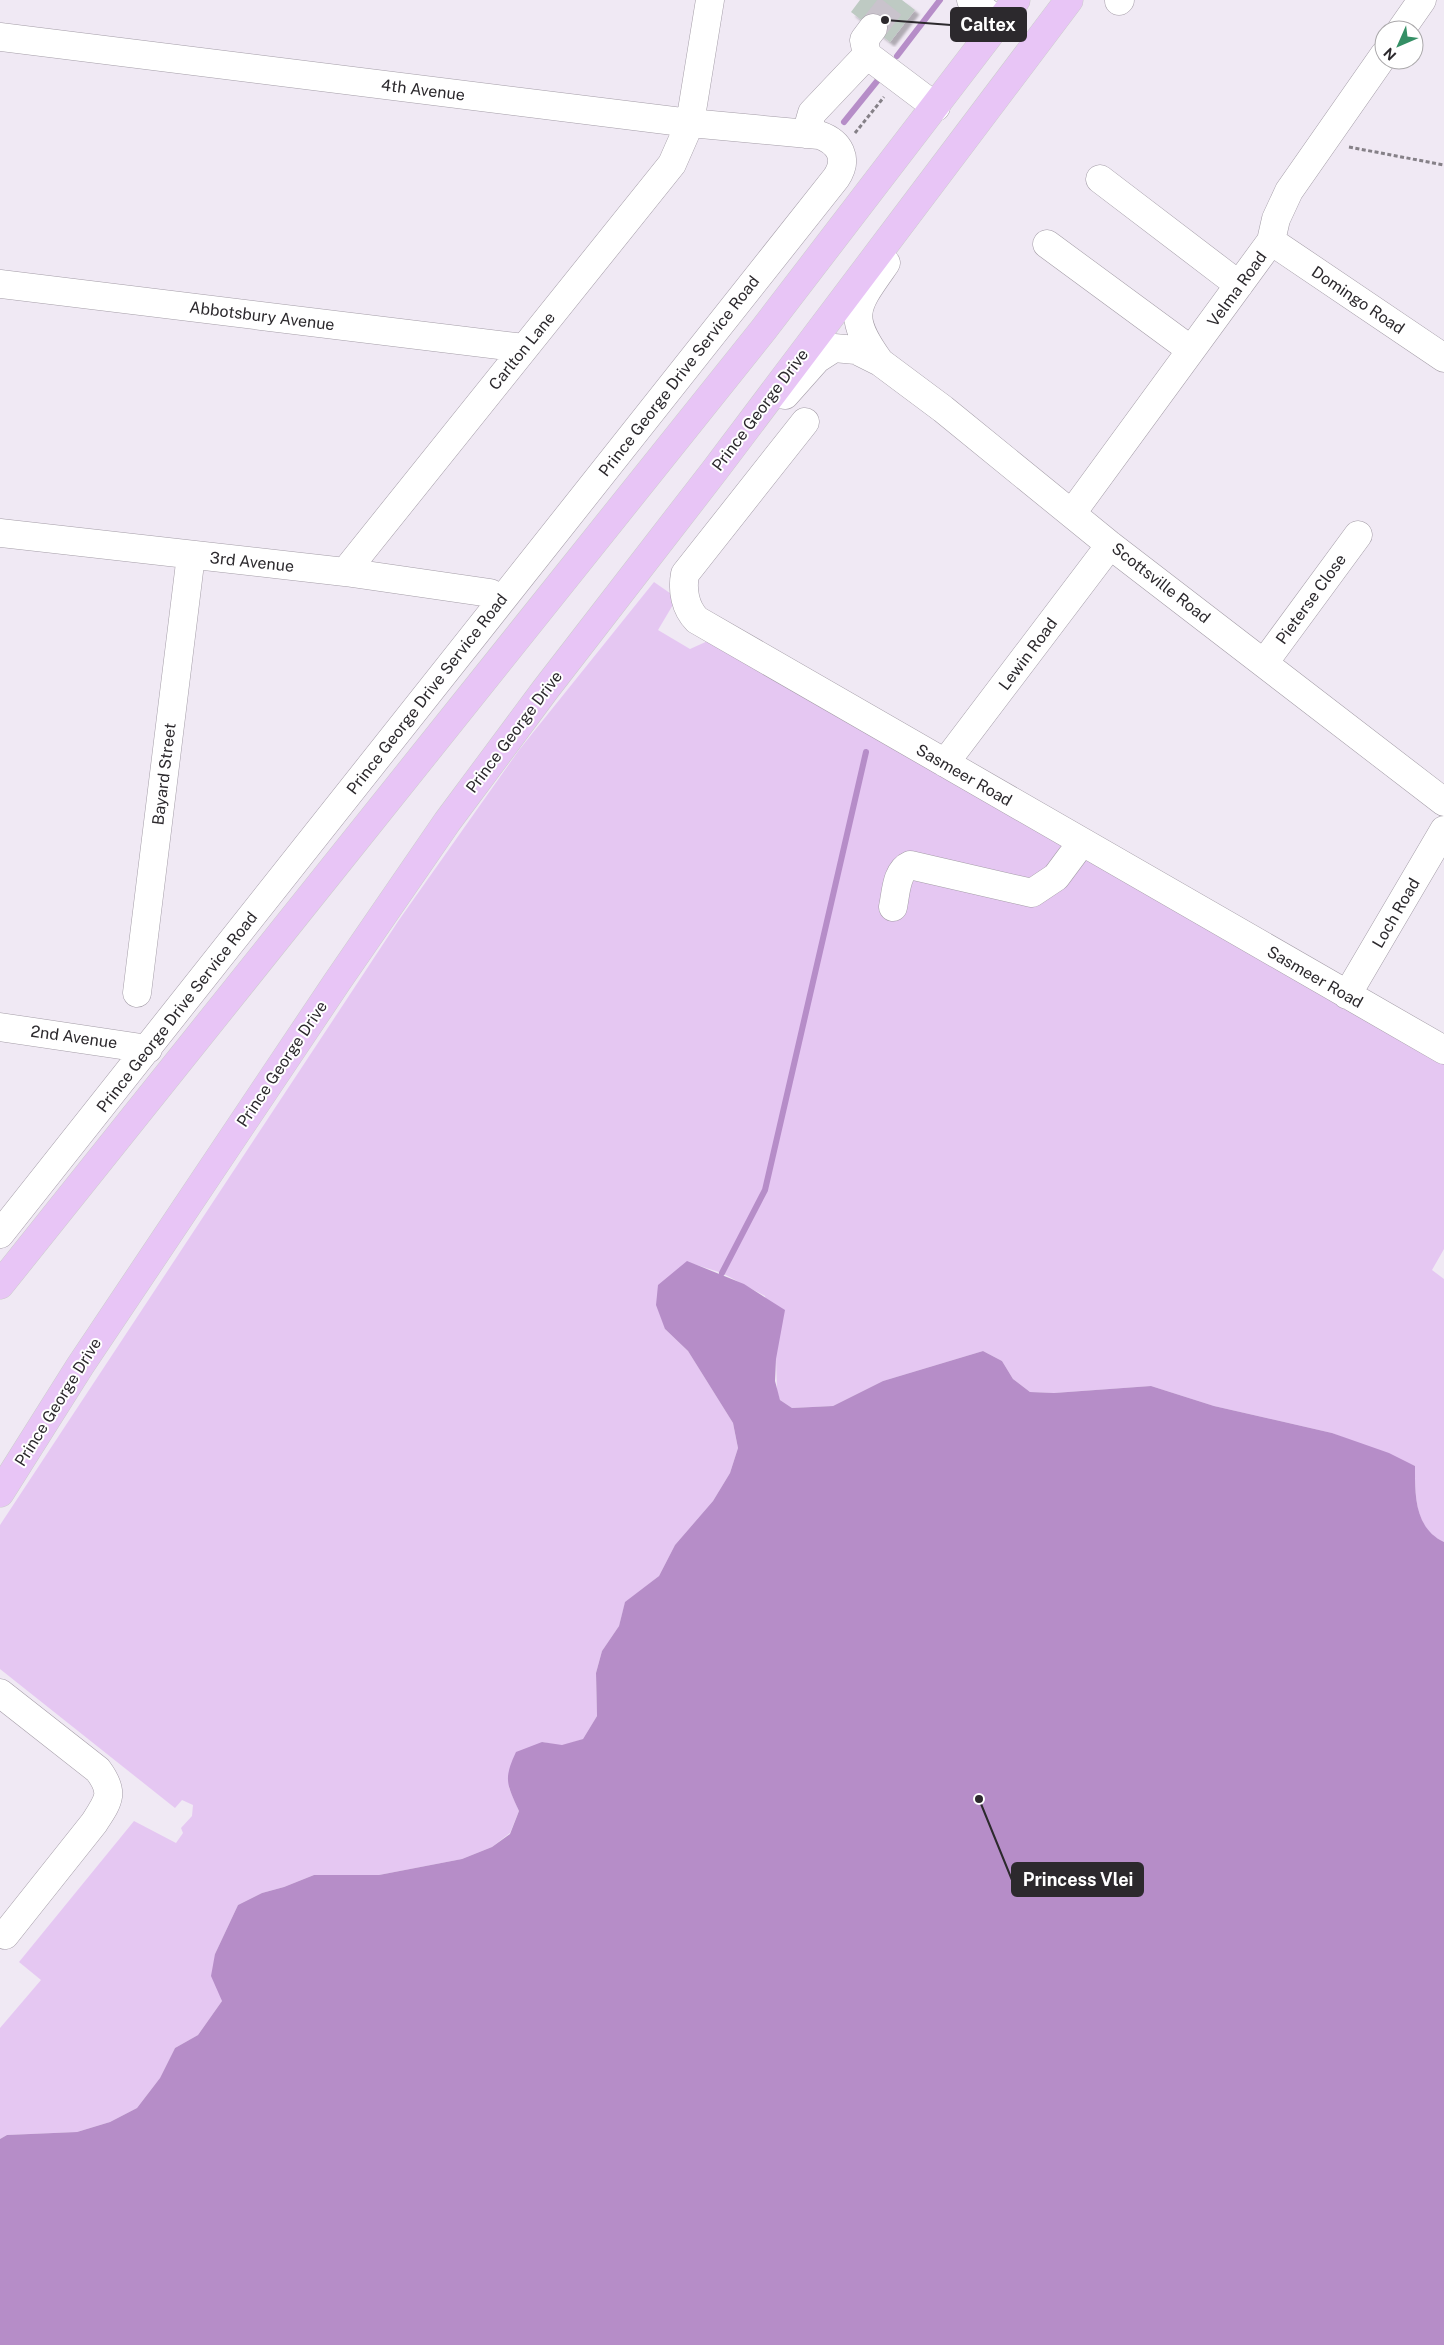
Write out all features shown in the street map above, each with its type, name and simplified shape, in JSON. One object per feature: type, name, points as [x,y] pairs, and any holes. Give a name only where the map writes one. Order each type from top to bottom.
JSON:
[{"type":"main road","points":[[0,1285],[764,329],[936,107],[1016,0]]},
{"type":"main road","name":"Prince George Drive","points":[[0,1493],[85,1358],[391,902],[488,765],[715,470],[916,200],[1069,0]]},
{"type":"street","name":"Carlton Lane","points":[[345,572],[672,164],[690,123],[710,0]]},
{"type":"street","points":[[972,0],[999,22]]},
{"type":"street","points":[[1409,20],[1422,0]]},
{"type":"street","points":[[873,28],[864,40],[867,55],[936,107]]},
{"type":"street","name":"4th Avenue","points":[[0,37],[690,123],[824,136],[847,143]]},
{"type":"street","points":[[806,134],[812,112],[867,55]]},
{"type":"street","name":"Velma Road","points":[[1072,513],[1271,241],[1281,205],[1374,69]]},
{"type":"street","name":"Prince George Drive Service Road","points":[[0,1234],[836,178],[843,163],[847,143]]},
{"type":"street","points":[[1100,179],[1239,285]]},
{"type":"street","name":"Scottsville Road","points":[[916,200],[892,254],[866,291],[859,307],[858,326],[865,342],[880,362],[1110,545],[1444,802]]},
{"type":"street","name":"Domingo Road","points":[[1271,241],[1444,358]]},
{"type":"street","points":[[1047,244],[1191,350]]},
{"type":"street","name":"Abbotsbury Avenue","points":[[0,284],[524,348]]},
{"type":"street","name":"Scottsville Road","points":[[715,470],[826,352],[845,347],[880,362]]},
{"type":"street","name":"Sasmeer Road","points":[[806,422],[690,566],[684,582],[687,607],[697,620],[1444,1050]]},
{"type":"street","name":"3rd Avenue","points":[[0,533],[345,572],[490,593],[502,599]]},
{"type":"street","name":"Pieterse Close","points":[[1264,663],[1358,535]]},
{"type":"street","name":"Lewin Road","points":[[945,763],[1110,545]]},
{"type":"street","name":"Bayard Street","points":[[137,993],[191,555]]},
{"type":"street","name":"Loch Road","points":[[1347,995],[1444,830]]},
{"type":"street","points":[[893,907],[899,877],[904,868],[910,865],[1032,893],[1056,877],[1082,842]]},
{"type":"street","name":"2nd Avenue","points":[[0,1027],[148,1049]]},
{"type":"street","points":[[0,1693],[98,1770],[108,1783],[110,1793],[107,1803],[94,1823],[5,1934]]},
{"type":"path","points":[[847,143],[888,92]]},
{"type":"path","points":[[1323,143],[1444,164]]},
{"type":"shaded area","points":[[654,582],[677,598],[658,630],[690,649],[710,640],[1444,1061],[1444,1249],[1432,1270],[1444,1279],[1444,1542],[1427,1529],[1418,1510],[1415,1466],[1332,1433],[1214,1406],[1151,1386],[1054,1393],[1030,1392],[1013,1379],[1002,1361],[983,1351],[883,1381],[833,1406],[792,1408],[780,1400],[777,1391],[776,1359],[765,1296],[722,1273],[687,1262],[665,1329],[688,1351],[733,1423],[738,1448],[730,1473],[713,1501],[675,1545],[659,1576],[625,1603],[619,1626],[602,1651],[596,1673],[597,1716],[583,1739],[562,1746],[542,1742],[509,1788],[519,1811],[510,1833],[492,1847],[462,1859],[379,1875],[314,1875],[284,1887],[262,1893],[238,1905],[215,1954],[222,2001],[198,2035],[175,2048],[160,2078],[137,2108],[110,2122],[77,2132],[7,2135],[0,2139],[0,2028],[41,1980],[19,1962],[134,1821],[176,1843],[183,1833],[181,1828],[192,1816],[193,1805],[182,1800],[175,1808],[0,1669],[0,1525],[399,920],[519,750]]},
{"type":"shaded area","points":[[687,1261],[744,1284],[785,1310],[776,1359],[775,1381],[780,1400],[792,1408],[833,1406],[883,1381],[983,1351],[1002,1361],[1013,1379],[1030,1392],[1054,1393],[1151,1386],[1214,1406],[1332,1433],[1389,1453],[1415,1466],[1415,1488],[1418,1509],[1427,1528],[1434,1536],[1444,1542],[1444,2345],[0,2345],[0,2139],[7,2135],[77,2132],[110,2122],[137,2108],[160,2078],[175,2048],[198,2035],[222,2001],[211,1976],[215,1954],[238,1905],[262,1893],[284,1887],[314,1875],[379,1875],[462,1859],[492,1847],[510,1834],[519,1811],[508,1782],[509,1769],[516,1752],[542,1742],[562,1745],[583,1739],[597,1716],[596,1673],[602,1651],[619,1626],[625,1602],[659,1576],[675,1545],[713,1501],[730,1473],[738,1448],[733,1423],[688,1351],[665,1329],[656,1305],[658,1285]]},
{"type":"building","points":[[860,0],[902,0],[915,10],[890,42],[851,12]]},
{"type":"waterway","points":[[897,56],[940,0]]},
{"type":"waterway","points":[[844,122],[878,80]]},
{"type":"waterway","points":[[722,1273],[765,1190],[866,752]]},
{"type":"tunnel","points":[[873,28],[895,0]]},
{"type":"place","name":"Caltex","points":[[885,20]]},
{"type":"place","name":"Princess Vlei","points":[[979,1799]]}]
